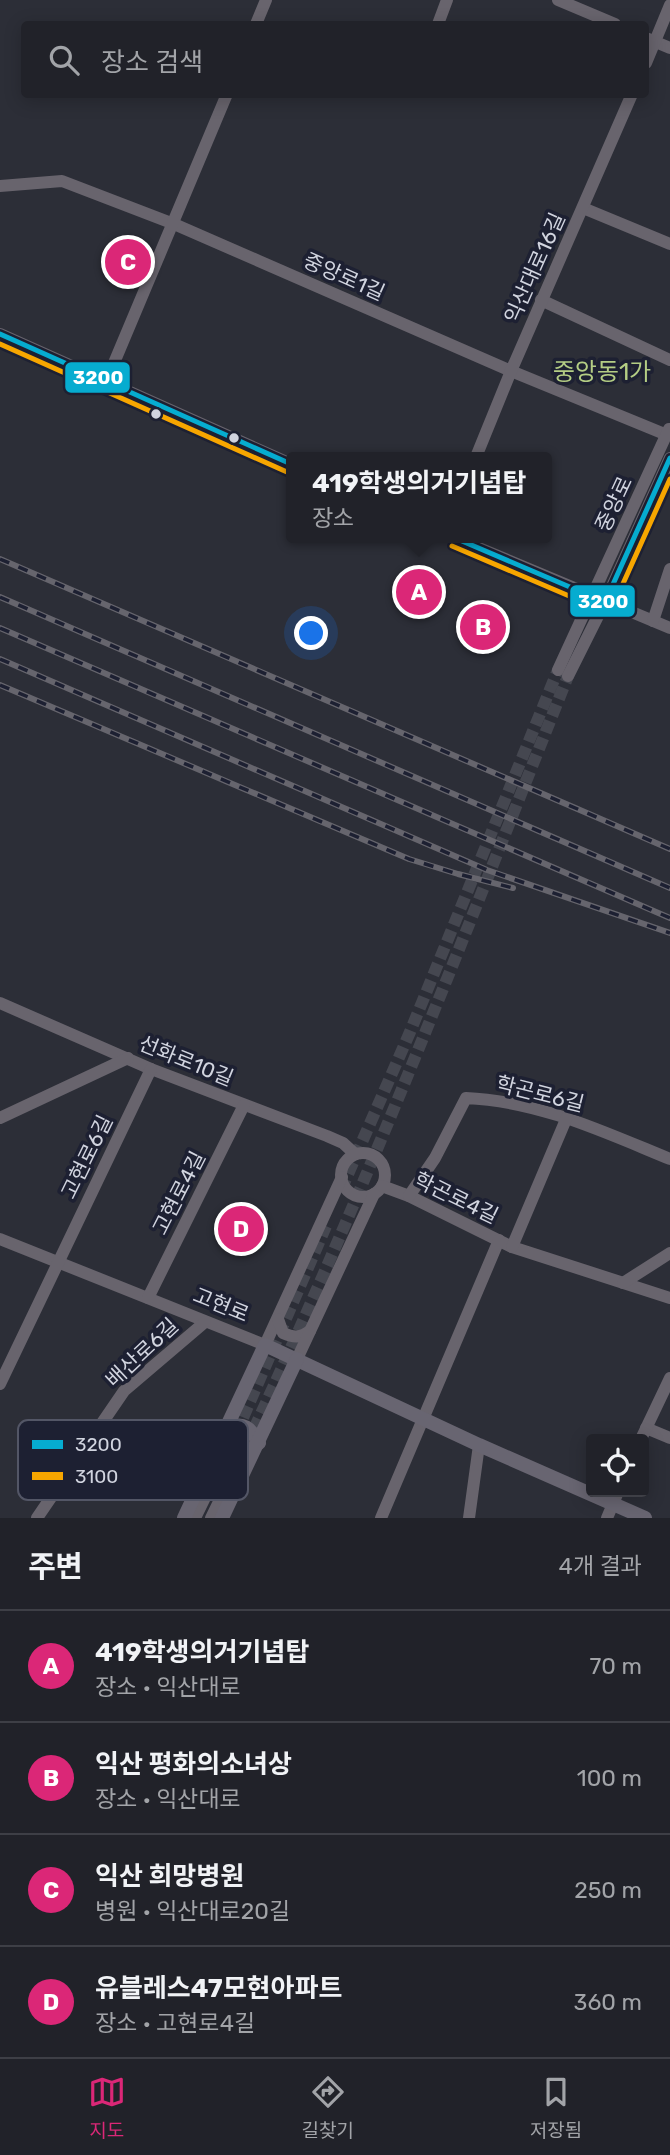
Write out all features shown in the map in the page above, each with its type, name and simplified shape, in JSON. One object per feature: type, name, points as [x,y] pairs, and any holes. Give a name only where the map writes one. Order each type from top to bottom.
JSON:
[{"type":"main road","name":"고현로","points":[[265,1345],[479,1445],[615,1498],[645,1518]]},
{"type":"main road","points":[[246,1420],[265,1345]]},
{"type":"main road","points":[[248,1430],[297,1359]]},
{"type":"main road","points":[[184,1518],[197,1500]]},
{"type":"main road","points":[[222,1518],[226,1500]]},
{"type":"street","points":[[257,21],[266,0]]},
{"type":"street","points":[[439,21],[447,0]]},
{"type":"street","points":[[558,0],[608,21]]},
{"type":"street","points":[[670,5],[650,40],[670,48]]},
{"type":"street","points":[[106,382],[225,98]]},
{"type":"street","name":"익산대로16길","points":[[478,452],[541,300],[630,98]]},
{"type":"street","name":"중앙로1길","points":[[0,186],[62,181],[174,224],[511,371],[668,431]]},
{"type":"street","points":[[583,208],[670,244]]},
{"type":"street","points":[[541,300],[670,359]]},
{"type":"street","points":[[0,334],[286,462]]},
{"type":"street","name":"중앙로","points":[[668,431],[592,596],[563,673],[605,602],[670,458]]},
{"type":"street","points":[[467,543],[670,628]]},
{"type":"street","points":[[653,621],[670,569]]},
{"type":"street","name":"선화로10길","points":[[0,1003],[151,1069],[327,1136],[343,1143],[355,1154]]},
{"type":"street","points":[[0,1118],[128,1058]]},
{"type":"street","name":"고현로6길","points":[[0,1384],[151,1069]]},
{"type":"street","name":"학곤로6길","points":[[409,1196],[435,1158],[466,1098],[517,1103],[567,1117],[670,1159]]},
{"type":"street","name":"고현로4길","points":[[148,1298],[244,1105]]},
{"type":"street","name":"학곤로4길","points":[[512,1247],[567,1117]]},
{"type":"street","points":[[265,1345],[342,1177],[345,1163],[355,1154],[370,1154],[382,1162],[385,1175],[297,1359]]},
{"type":"street","points":[[342,1177],[344,1184],[354,1194],[360,1196],[378,1190]]},
{"type":"street","name":"학곤로4길","points":[[378,1190],[409,1196],[512,1247],[670,1298]]},
{"type":"street","name":"고현로","points":[[0,1239],[265,1345]]},
{"type":"street","points":[[380,1518],[499,1240]]},
{"type":"street","points":[[623,1283],[670,1253]]},
{"type":"street","points":[[278,1319],[283,1333],[293,1338],[310,1331]]},
{"type":"street","name":"배산로6길","points":[[104,1420],[124,1391],[205,1322]]},
{"type":"street","points":[[644,1434],[670,1378]]},
{"type":"street","points":[[649,1435],[670,1438]]},
{"type":"street","points":[[469,1518],[479,1445]]},
{"type":"street","points":[[607,1518],[615,1498]]},
{"type":"street","name":"배산로6길","points":[[37,1518],[49,1500]]},
{"type":"street","points":[[195,1518],[206,1500]]},
{"type":"street","points":[[211,1518],[218,1500]]},
{"type":"tunnel","points":[[341,1190],[410,1032],[558,670]]},
{"type":"tunnel","points":[[248,1442],[373,1160],[568,676]]},
{"type":"tunnel","points":[[242,1420],[326,1226]]},
{"type":"railway","points":[[0,559],[670,849]]},
{"type":"railway","points":[[0,597],[670,888]]},
{"type":"railway","points":[[0,628],[670,918]]},
{"type":"railway","points":[[0,659],[487,870],[670,933]]},
{"type":"railway","points":[[0,685],[409,859],[513,888]]},
{"type":"transit line","name":"3200","points":[[0,334],[286,462]]},
{"type":"transit line","name":"3100","points":[[0,344],[286,472]]},
{"type":"transit line","name":"3200","points":[[467,543],[605,602],[670,458]]},
{"type":"transit line","name":"3100","points":[[452,546],[607,610],[613,606],[670,479]]},
{"type":"place","name":"익산 희망병원","points":[[128,262]]},
{"type":"place","name":"419학생의거기념탑","points":[[419,592]]},
{"type":"place","name":"익산 평화의소녀상","points":[[483,627]]},
{"type":"place","name":"유블레스47모현아파트","points":[[241,1229]]},
{"type":"district","name":"중앙동1가","points":[[602,372]]}]
